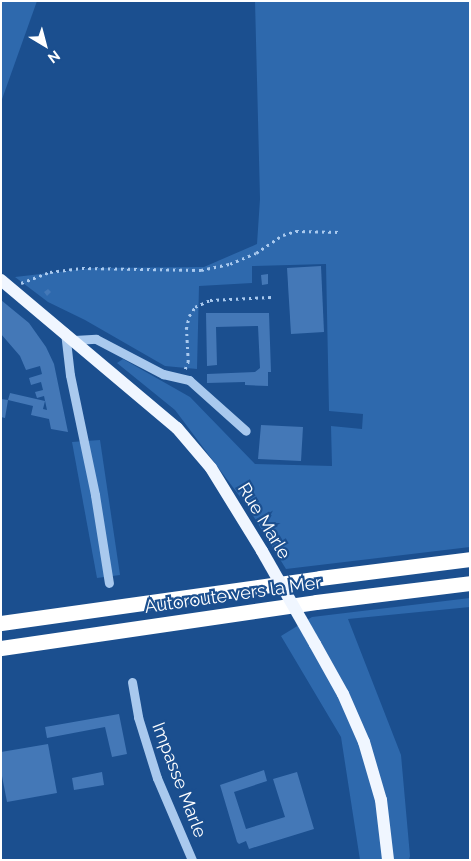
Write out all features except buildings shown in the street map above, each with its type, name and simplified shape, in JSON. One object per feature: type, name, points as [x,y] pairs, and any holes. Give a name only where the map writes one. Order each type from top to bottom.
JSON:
[{"type":"highway","points":[[1,623],[470,559]]},
{"type":"highway","name":"Autoroute vers la Mer","points":[[1,648],[316,602],[470,583]]},
{"type":"main road","name":"Rue Marle","points":[[6,284],[157,409],[189,441],[211,468],[262,551],[351,710],[370,758],[384,817],[388,860]]},
{"type":"street","points":[[109,582],[95,495],[70,375],[70,336],[96,339],[163,374],[189,380],[246,432]]},
{"type":"street","name":"Impasse Marle","points":[[132,682],[138,718],[157,778],[192,860]]},
{"type":"path","points":[[6,284],[50,272],[82,268],[201,270],[230,264],[256,253],[282,235],[296,231],[340,232]]},
{"type":"path","points":[[181,378],[188,362],[186,329],[189,316],[195,307],[210,300],[272,297]]},
{"type":"shaded area","points":[[1,1],[37,1],[1,102]]},
{"type":"shaded area","points":[[255,1],[470,1],[470,547],[286,569],[247,506],[175,410],[117,363],[123,359],[190,397],[255,464],[332,466],[331,426],[362,429],[363,414],[329,411],[326,264],[252,266],[252,283],[199,286],[197,369],[165,366],[85,320],[48,302],[15,277],[93,268],[204,267],[257,244],[260,199]]},
{"type":"shaded area","points":[[100,440],[120,575],[97,578],[72,442]]},
{"type":"shaded area","points":[[470,598],[470,607],[348,619],[401,755],[410,856],[409,860],[360,860],[341,737],[281,636],[312,617]]}]
